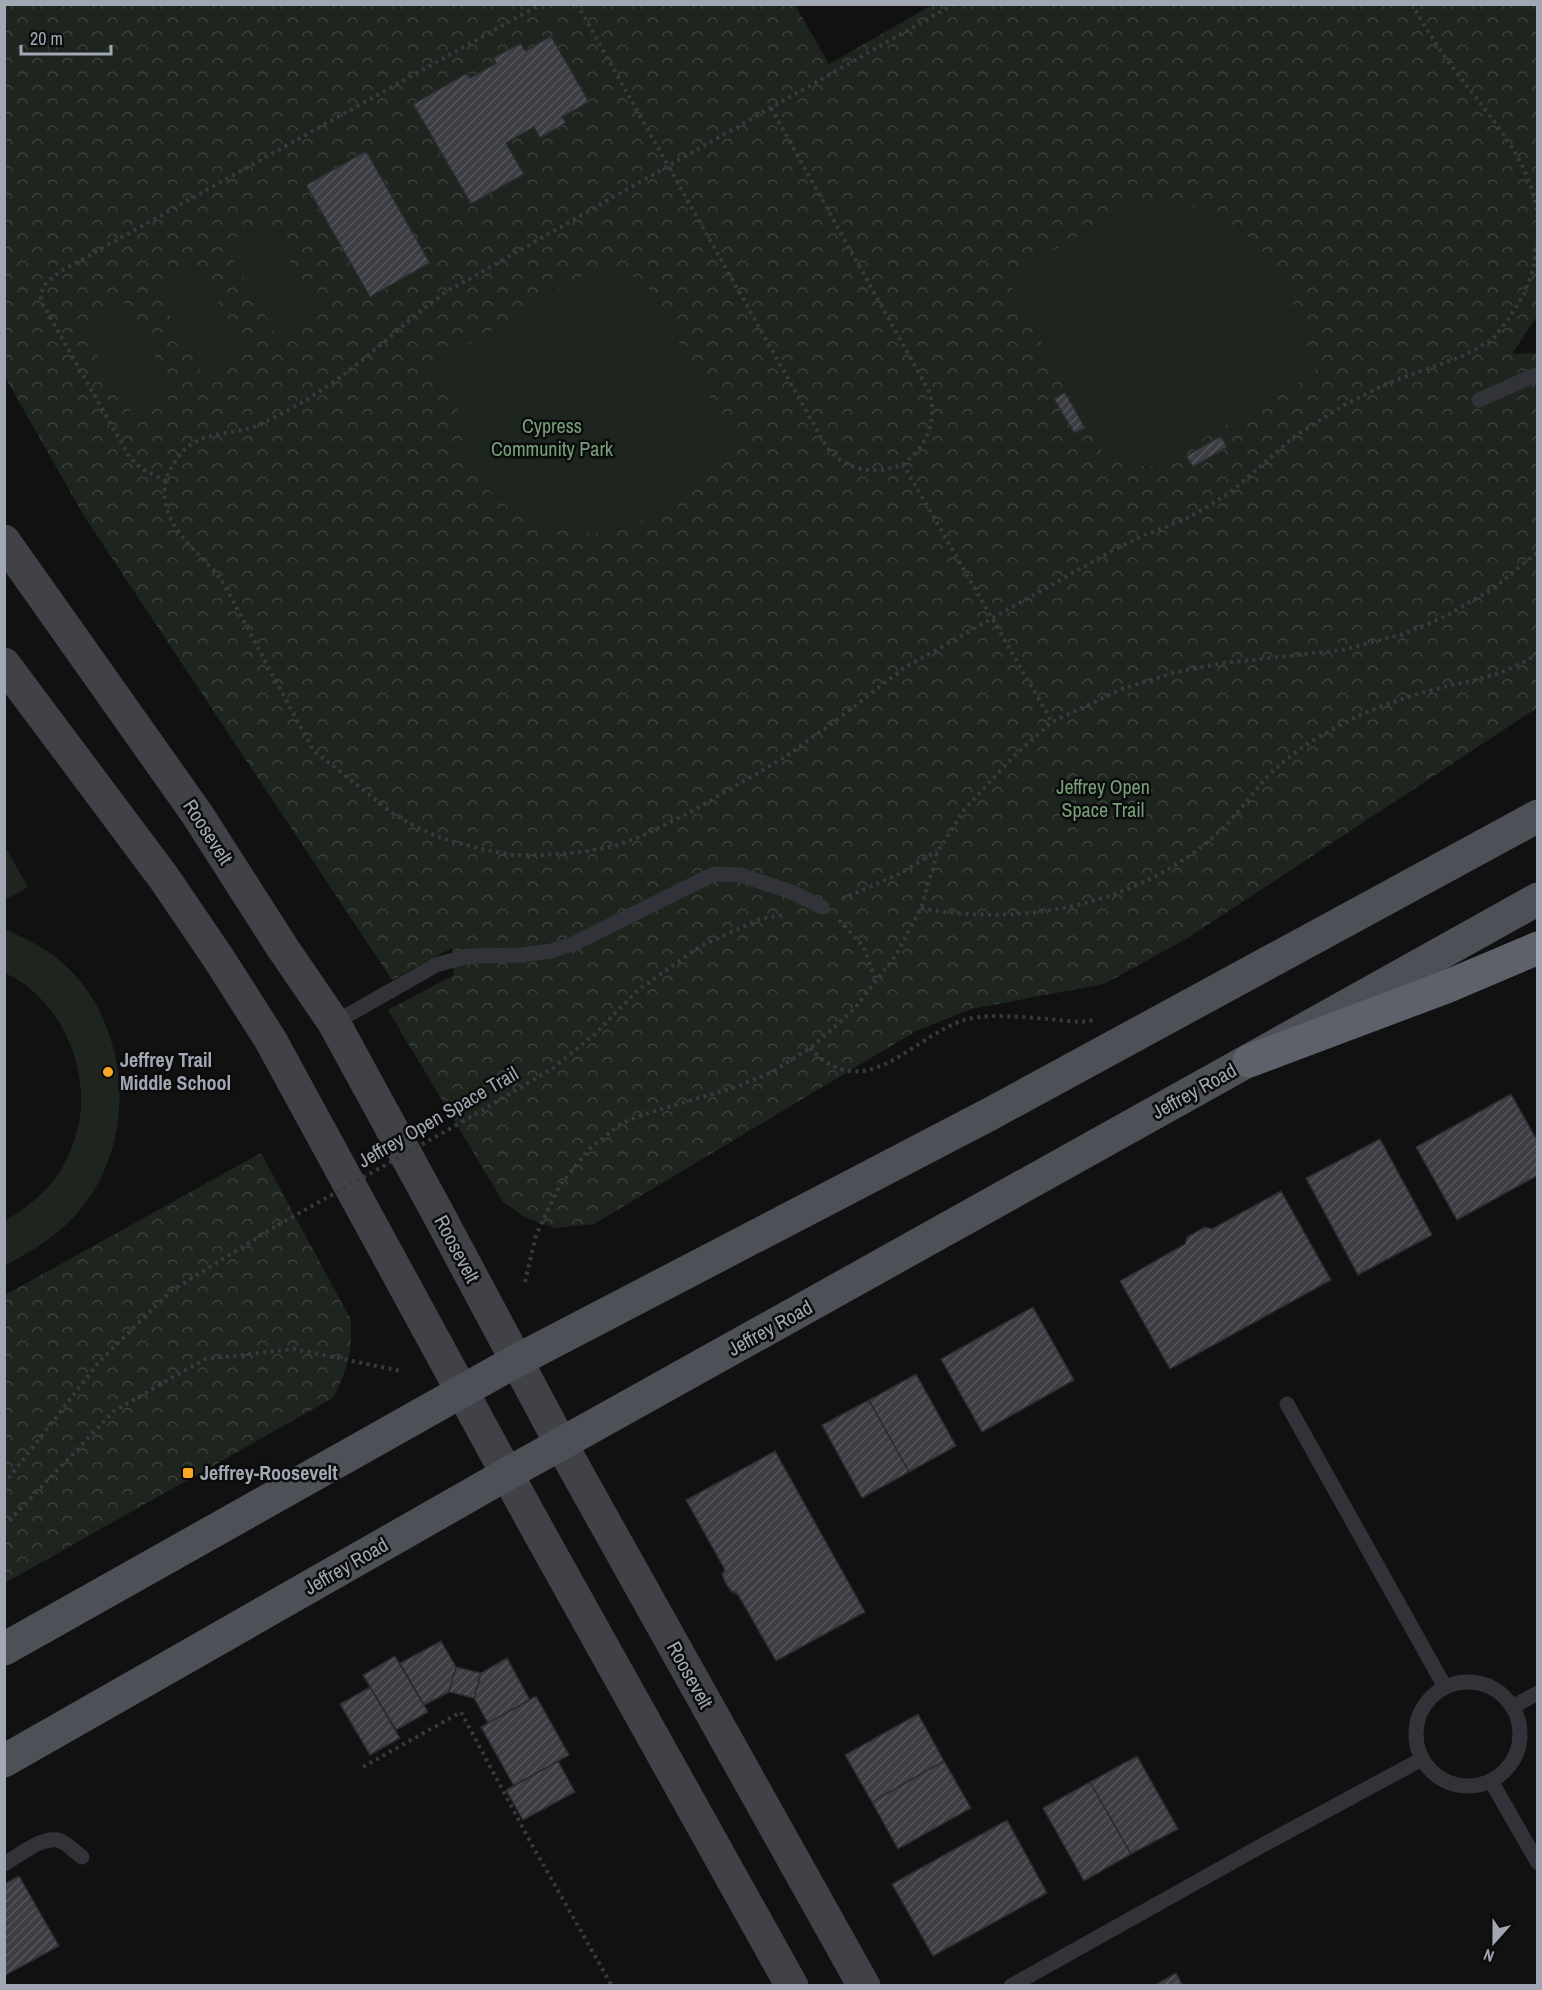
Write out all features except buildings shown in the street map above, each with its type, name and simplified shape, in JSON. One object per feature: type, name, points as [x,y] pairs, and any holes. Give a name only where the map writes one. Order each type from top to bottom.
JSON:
[{"type":"highway","points":[[1249,1061],[1446,987],[1538,948]]},
{"type":"main road","points":[[4,1649],[516,1360],[990,1114],[1538,816]]},
{"type":"main road","name":"Jeffrey Road","points":[[4,1761],[507,1474],[1538,899]]},
{"type":"street","name":"Roosevelt","points":[[4,541],[197,814],[282,947],[334,1023],[561,1444],[864,1986]]},
{"type":"street","points":[[4,664],[164,878],[270,1040],[507,1474],[792,1986]]},
{"type":"lane","points":[[1479,400],[1538,374]]},
{"type":"lane","points":[[334,1023],[436,965],[468,956],[524,955],[551,951],[575,943],[714,873],[741,875],[794,893],[822,907]]},
{"type":"lane","points":[[1287,1404],[1445,1687]]},
{"type":"lane","points":[[1456,1683],[1483,1684],[1505,1697],[1512,1707],[1518,1720],[1520,1734],[1518,1748],[1512,1762],[1503,1773],[1491,1781],[1465,1786],[1452,1784],[1440,1778],[1422,1759],[1415,1732],[1418,1718],[1432,1695],[1445,1687],[1456,1683]]},
{"type":"lane","points":[[1512,1707],[1538,1693]]},
{"type":"lane","points":[[1011,1986],[1422,1759]]},
{"type":"lane","points":[[1491,1781],[1538,1863]]},
{"type":"lane","points":[[4,1864],[49,1840],[59,1840],[82,1857]]},
{"type":"path","points":[[166,481],[142,469],[130,458],[41,301],[41,290],[47,282],[61,271],[541,4]]},
{"type":"path","points":[[577,4],[832,454],[843,462],[866,470],[890,470],[903,464],[922,446],[932,424],[930,393],[771,108]]},
{"type":"path","points":[[954,4],[446,292],[409,319],[346,373],[301,403],[246,430],[205,436],[179,456],[169,472],[165,496],[175,527],[182,538],[221,579],[313,750],[392,813],[441,838],[484,850],[528,855],[566,854],[602,849],[642,836],[689,813],[768,767],[842,716],[904,668],[1119,547],[1205,509],[1233,490],[1295,436],[1346,404],[1388,383],[1463,356],[1491,340],[1510,317],[1524,294],[1533,270],[1538,241]]},
{"type":"path","points":[[1412,4],[1453,69],[1493,118],[1511,145],[1527,176],[1538,220]]},
{"type":"path","points":[[903,464],[1052,722]]},
{"type":"path","name":"Jeffrey Open Space Trail","points":[[525,1282],[537,1235],[550,1207],[560,1187],[588,1150],[620,1124],[645,1114],[736,1088],[772,1072],[810,1048],[855,1008],[896,955],[921,908],[938,851],[964,810],[1014,756],[1052,722],[1122,689],[1176,672],[1224,663],[1342,650],[1404,634],[1446,616],[1494,588],[1538,552]]},
{"type":"path","points":[[921,908],[983,916],[1043,911],[1103,898],[1155,876],[1198,849],[1219,831],[1289,757],[1328,732],[1396,701],[1494,675],[1538,654]]},
{"type":"path","name":"Jeffrey Open Space Trail","points":[[4,1484],[99,1362],[171,1291],[279,1225],[553,1068],[595,1034],[638,990],[699,947],[760,919],[822,907],[863,891],[899,874],[938,851]]},
{"type":"path","points":[[822,907],[842,922],[864,947],[876,982]]},
{"type":"path","points":[[810,1048],[820,1059],[835,1067],[858,1071],[878,1067],[900,1058],[932,1035],[966,1020],[997,1017],[1080,1022],[1100,1019]]},
{"type":"path","points":[[4,1526],[114,1411],[205,1359],[294,1349],[401,1371]]},
{"type":"path","points":[[363,1767],[461,1712],[531,1843],[612,1986]]},
{"type":"green space","name":"Cypress Community Park","points":[[4,5],[795,5],[829,64],[932,5],[1537,5],[1537,316],[1512,354],[1537,353],[1537,708],[1186,939],[1104,984],[971,1009],[916,1031],[594,1224],[555,1228],[526,1218],[503,1202],[388,1010],[454,975],[452,948],[392,980],[84,516],[5,377]]},
{"type":"green space","points":[[1147,204],[1182,205],[1208,212],[1222,218],[1248,236],[1259,247],[1270,259],[1290,296],[1316,373],[1158,465],[1133,466],[1111,458],[1098,447],[1011,286],[1049,253],[1124,208]]},
{"type":"green space","points":[[266,220],[319,312],[277,336],[224,244]]},
{"type":"green space","points":[[195,261],[248,353],[205,377],[152,285]]},
{"type":"green space","points":[[602,271],[628,275],[650,290],[738,450],[696,474],[666,507],[626,529],[603,534],[556,530],[531,521],[510,509],[493,495],[469,460],[458,426],[458,409],[433,366],[576,279],[589,273]]},
{"type":"green space","points":[[122,300],[176,392],[134,417],[80,326]]},
{"type":"green space","points":[[7,850],[28,887],[5,900],[4,851]]},
{"type":"green space","points":[[5,929],[53,955],[78,978],[97,1007],[110,1038],[118,1072],[119,1106],[114,1140],[103,1173],[86,1202],[59,1231],[5,1266],[5,1221],[35,1200],[59,1173],[74,1140],[81,1104],[77,1064],[62,1027],[37,995],[5,973]]},
{"type":"green space","points":[[261,1153],[351,1320],[348,1360],[333,1398],[5,1583],[5,1295]]},
{"type":"place","name":"Jeffrey Trail Middle School","points":[[108,1072]]},
{"type":"place","name":"Jeffrey-Roosevelt","points":[[188,1473]]}]
